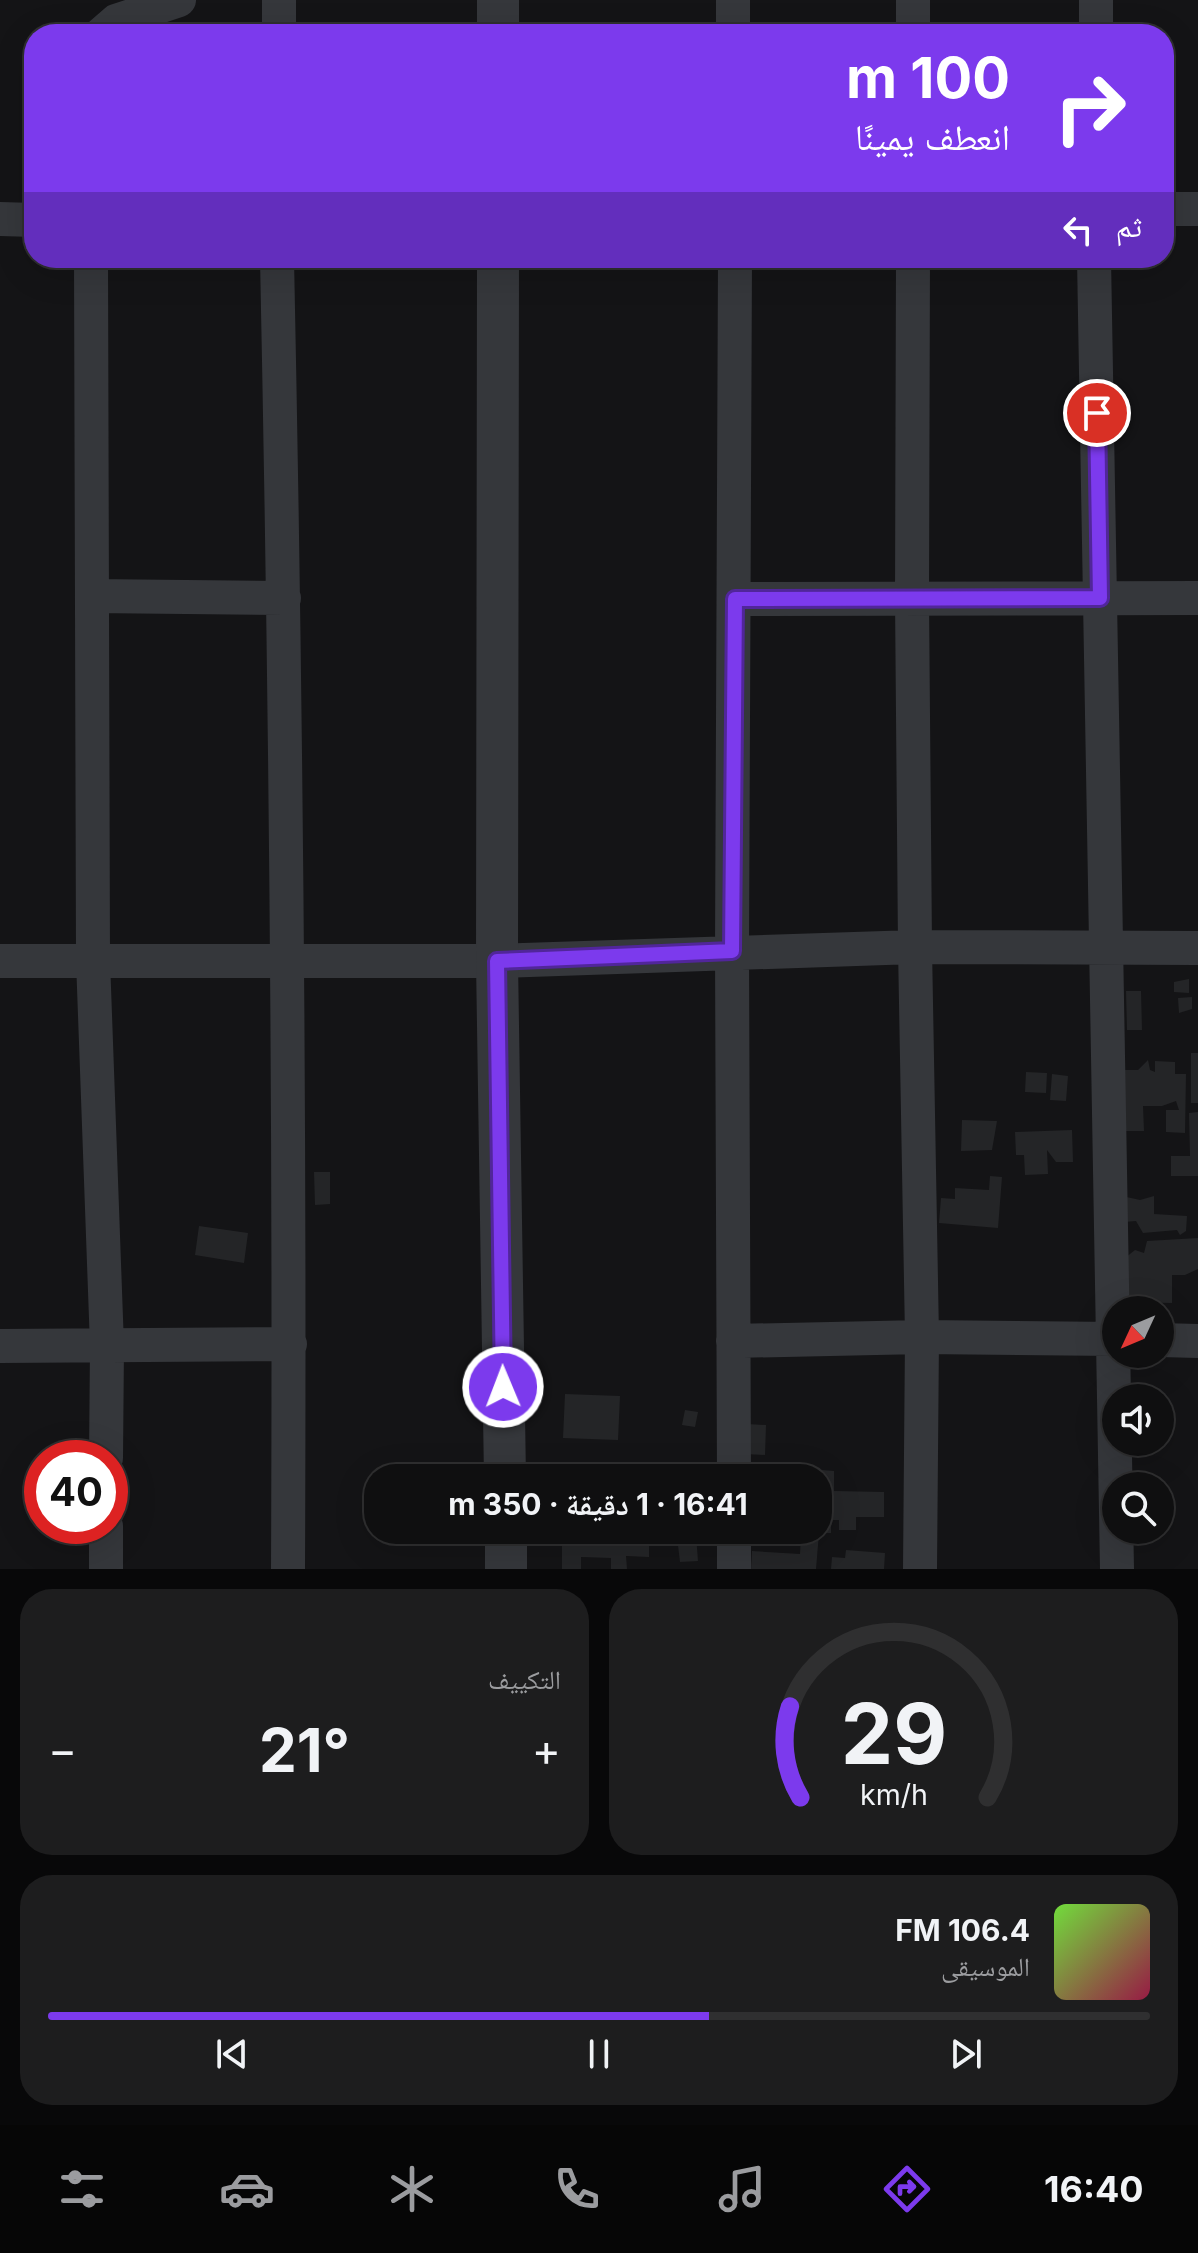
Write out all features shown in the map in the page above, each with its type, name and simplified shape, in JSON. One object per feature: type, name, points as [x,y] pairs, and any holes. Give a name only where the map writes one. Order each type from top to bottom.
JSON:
[{"type":"street","points":[[113,24],[179,0]]},
{"type":"street","points":[[279,0],[279,24]]},
{"type":"street","points":[[498,0],[498,24]]},
{"type":"street","points":[[733,0],[733,24]]},
{"type":"street","points":[[913,0],[913,24]]},
{"type":"street","points":[[1096,0],[1096,24]]},
{"type":"street","points":[[1174,209],[1198,209]]},
{"type":"street","points":[[0,219],[24,220]]},
{"type":"street","points":[[91,268],[93,960],[107,1346],[106,1440]]},
{"type":"street","points":[[277,268],[284,598],[290,1344],[288,1569]]},
{"type":"street","points":[[498,268],[497,961],[505,1464]]},
{"type":"street","points":[[734,1464],[735,268]]},
{"type":"street","points":[[913,268],[912,599],[922,1337],[920,1569]]},
{"type":"street","points":[[1094,268],[1114,1296]]},
{"type":"street","points":[[92,596],[284,598]]},
{"type":"street","points":[[735,599],[1198,598]]},
{"type":"street","points":[[0,961],[497,961],[915,947],[1198,948]]},
{"type":"street","points":[[733,1341],[922,1337],[1102,1339]]},
{"type":"street","points":[[1174,1340],[1198,1341]]},
{"type":"street","points":[[0,1346],[290,1344]]},
{"type":"street","points":[[1115,1368],[1117,1569]]},
{"type":"street","points":[[106,1544],[106,1569]]},
{"type":"street","points":[[506,1544],[506,1569]]},
{"type":"street","points":[[734,1544],[734,1569]]},
{"type":"building","points":[[1189,979],[1189,993],[1174,992],[1174,982]]},
{"type":"building","points":[[1126,991],[1141,991],[1142,1030],[1127,1030]]},
{"type":"building","points":[[1192,997],[1192,1009],[1179,1013],[1178,998]]},
{"type":"building","points":[[1191,1053],[1198,1053],[1198,1103],[1191,1103]]},
{"type":"building","points":[[1148,1060],[1150,1070],[1155,1072],[1155,1061],[1175,1062],[1175,1074],[1186,1074],[1185,1133],[1166,1132],[1166,1110],[1179,1110],[1176,1101],[1162,1106],[1143,1106],[1144,1131],[1125,1131],[1123,1070],[1138,1070]]},
{"type":"building","points":[[1026,1072],[1047,1073],[1046,1093],[1025,1092]]},
{"type":"building","points":[[1052,1074],[1068,1076],[1066,1101],[1050,1100]]},
{"type":"building","points":[[1198,1112],[1198,1176],[1171,1176],[1171,1156],[1190,1156],[1189,1113]]},
{"type":"building","points":[[962,1120],[997,1121],[992,1150],[961,1151]]},
{"type":"building","points":[[1072,1130],[1073,1162],[1056,1162],[1047,1150],[1048,1174],[1025,1175],[1024,1155],[1016,1155],[1015,1132]]},
{"type":"building","points":[[314,1172],[330,1172],[330,1204],[315,1205]]},
{"type":"building","points":[[990,1176],[1002,1177],[998,1228],[939,1223],[941,1198],[955,1199],[955,1188],[989,1190]]},
{"type":"building","points":[[1122,1196],[1140,1200],[1154,1196],[1154,1214],[1187,1216],[1186,1231],[1180,1235],[1177,1230],[1143,1233],[1136,1221],[1124,1222]]},
{"type":"building","points":[[199,1226],[248,1233],[244,1263],[195,1255]]},
{"type":"building","points":[[1198,1238],[1198,1269],[1185,1275],[1172,1275],[1172,1296],[1125,1296],[1125,1258],[1135,1250],[1144,1253],[1147,1241]]},
{"type":"building","points":[[565,1394],[620,1396],[618,1440],[563,1438]]},
{"type":"building","points":[[685,1410],[698,1412],[695,1427],[682,1425]]},
{"type":"building","points":[[747,1424],[766,1425],[765,1455],[745,1454]]},
{"type":"building","points":[[832,1471],[834,1491],[884,1492],[884,1517],[856,1517],[856,1530],[839,1530],[839,1520],[832,1520]]},
{"type":"building","points":[[562,1544],[649,1544],[649,1557],[626,1556],[627,1569],[611,1569],[611,1558],[581,1557],[581,1569],[562,1569]]},
{"type":"building","points":[[678,1544],[697,1544],[698,1561],[680,1562]]},
{"type":"building","points":[[800,1544],[818,1544],[816,1569],[751,1569],[752,1551],[800,1554]]},
{"type":"building","points":[[846,1550],[885,1553],[884,1569],[831,1569],[832,1557],[845,1558]]},
{"type":"route","points":[[503,1387],[497,961],[732,951],[735,599],[1100,598],[1097,413]]}]
